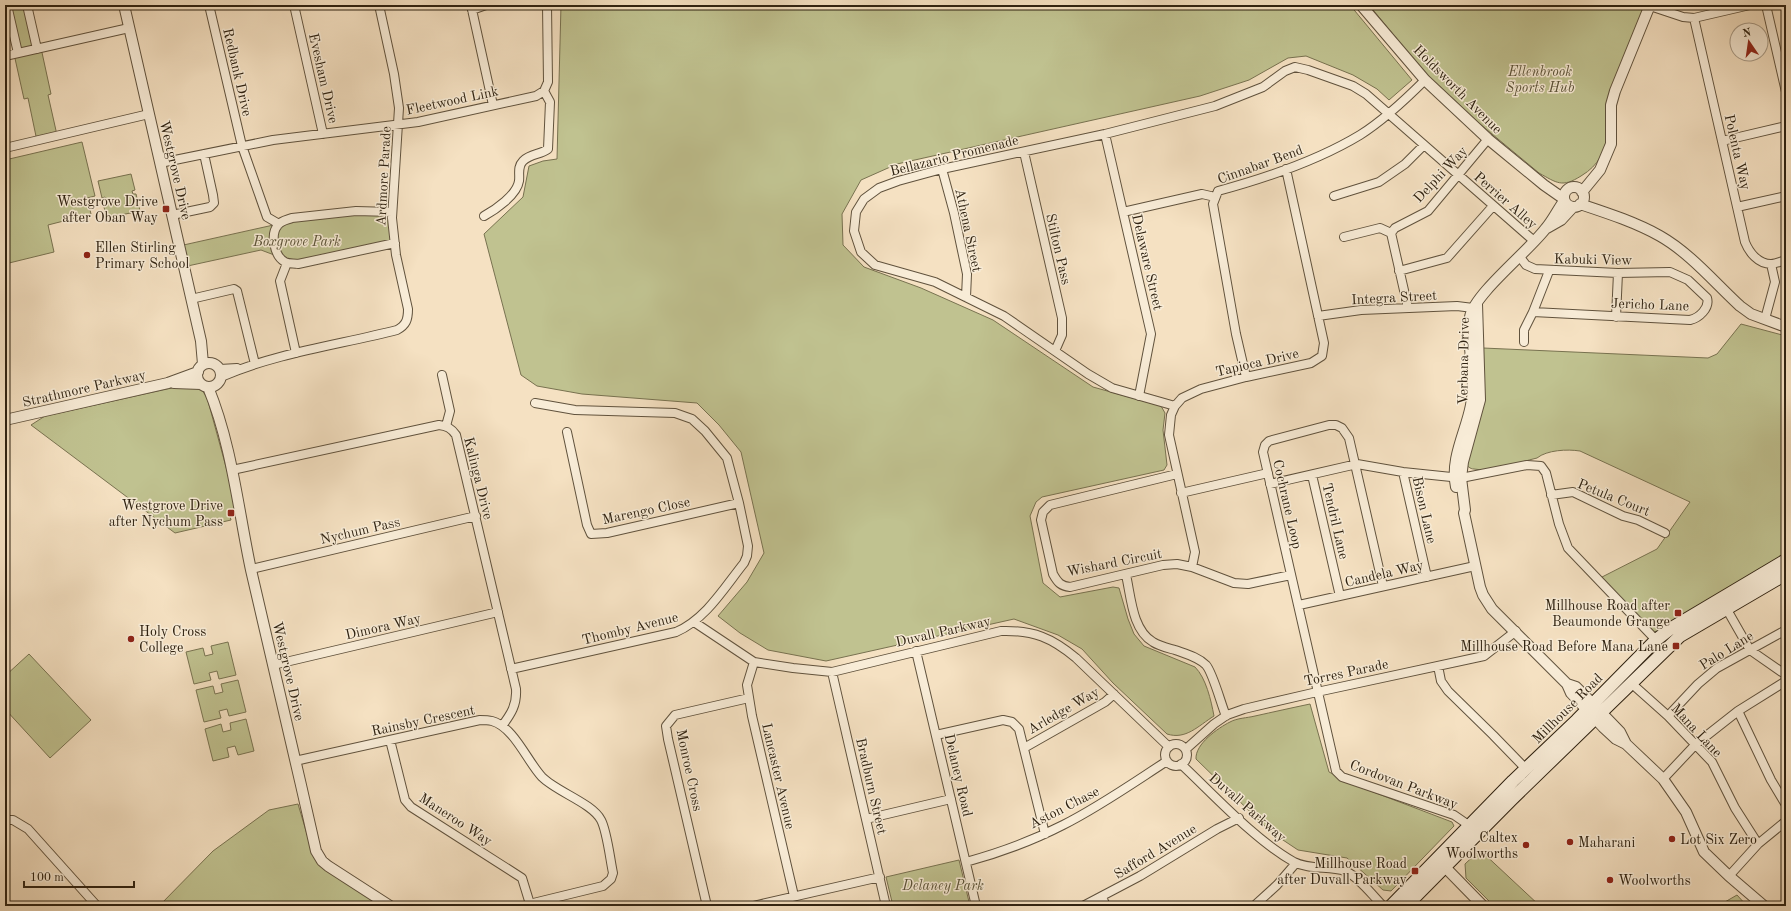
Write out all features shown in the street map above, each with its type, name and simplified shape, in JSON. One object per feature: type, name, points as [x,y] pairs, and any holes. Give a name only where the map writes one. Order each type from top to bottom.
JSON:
[{"type":"main road","name":"Millhouse Road","points":[[1391,906],[1441,863],[1594,711],[1656,640],[1676,625],[1786,560]]},
{"type":"main road","name":"Millhouse Road","points":[[1406,906],[1470,826],[1526,769],[1594,711],[1631,683],[1680,636],[1786,574]]},
{"type":"street","points":[[7,5],[18,53]]},
{"type":"street","points":[[27,5],[37,49]]},
{"type":"street","name":"Westgrove Drive","points":[[124,5],[191,299],[232,470],[251,569],[316,851],[322,861],[328,866],[390,906]]},
{"type":"street","name":"Redbank Drive","points":[[209,5],[242,146],[267,217],[278,224]]},
{"type":"street","name":"Evesham Drive","points":[[294,5],[323,134]]},
{"type":"street","name":"Ardmore Parade","points":[[210,375],[244,368],[296,353],[390,332],[404,326],[408,318],[408,309],[394,243],[392,212],[400,124],[399,108],[394,74],[379,5]]},
{"type":"street","points":[[486,5],[472,7],[493,105]]},
{"type":"street","points":[[484,216],[500,206],[516,187],[519,182],[519,168],[522,162],[534,153],[544,152],[548,149],[550,102],[544,91],[548,82],[547,5]]},
{"type":"street","name":"Holdsworth Avenue","points":[[1361,5],[1425,80],[1488,139],[1567,204],[1577,196]]},
{"type":"street","points":[[1650,6],[1683,17],[1694,18],[1750,5]]},
{"type":"street","points":[[1766,5],[1786,92]]},
{"type":"street","name":"Verbana Drive","points":[[1546,228],[1561,220],[1577,196],[1600,170],[1611,144],[1612,106],[1616,91],[1650,6]]},
{"type":"street","name":"Polenta Way","points":[[1694,18],[1747,249],[1754,256],[1771,264]]},
{"type":"street","points":[[5,56],[129,28]]},
{"type":"street","name":"Bellazario Promenade","points":[[1175,406],[1112,388],[1088,374],[1004,316],[935,282],[875,265],[861,252],[854,231],[856,212],[864,199],[879,188],[892,183],[942,169],[1105,134],[1215,106],[1263,87],[1285,71],[1295,67],[1353,86],[1366,94],[1389,114]]},
{"type":"street","name":"Cinnabar Bend","points":[[1246,376],[1236,334],[1213,204],[1218,191],[1286,169],[1331,151],[1360,135],[1389,114],[1425,80]]},
{"type":"street","name":"Fleetwood Link","points":[[160,163],[242,146],[418,122],[536,96],[544,91]]},
{"type":"street","points":[[5,148],[149,114]]},
{"type":"street","name":"Perrier Alley","points":[[1389,114],[1534,241]]},
{"type":"street","points":[[1722,141],[1786,126]]},
{"type":"street","name":"Delaware Street","points":[[1105,134],[1151,334],[1139,396]]},
{"type":"street","name":"Delphi Way","points":[[1391,233],[1395,228],[1428,211],[1459,176],[1488,139]]},
{"type":"street","points":[[1334,196],[1379,182],[1405,164],[1424,145]]},
{"type":"street","name":"Stilton Pass","points":[[1024,152],[1062,318],[1062,335],[1055,351]]},
{"type":"street","points":[[172,215],[210,207],[214,204],[214,195],[204,154]]},
{"type":"street","name":"Athena Street","points":[[942,169],[954,213],[967,274],[966,297]]},
{"type":"street","name":"Tapioca Drive","points":[[1175,406],[1182,398],[1201,389],[1246,376],[1311,363],[1322,356],[1324,343],[1286,169]]},
{"type":"street","name":"Holdsworth Avenue","points":[[1544,185],[1577,196],[1598,210],[1642,226],[1660,236],[1679,249],[1740,306],[1751,314],[1786,327]]},
{"type":"street","points":[[1123,212],[1202,194],[1215,197]]},
{"type":"street","points":[[1737,207],[1786,196]]},
{"type":"street","name":"Verbana Drive","points":[[1564,200],[1546,228],[1520,257],[1488,288],[1475,306],[1480,400],[1463,462],[1457,478],[1465,510],[1464,513],[1480,587],[1487,601],[1567,684],[1571,693],[1620,732],[1626,744],[1663,779],[1686,812],[1704,852],[1764,906]]},
{"type":"street","points":[[1399,271],[1447,258],[1493,206]]},
{"type":"street","points":[[392,212],[348,212],[292,218],[283,220],[278,224],[273,236],[276,251],[281,259],[287,263],[298,264],[394,243]]},
{"type":"street","points":[[1344,237],[1380,228],[1391,233],[1408,308]]},
{"type":"street","name":"Kabuki View","points":[[1520,257],[1526,265],[1535,269],[1618,273],[1670,272]]},
{"type":"street","points":[[1765,319],[1775,282],[1771,264],[1786,260]]},
{"type":"street","points":[[287,263],[280,281],[296,353]]},
{"type":"street","points":[[1524,342],[1524,330],[1533,312],[1549,270]]},
{"type":"street","name":"Jericho Lane","points":[[1533,312],[1690,320],[1696,318],[1707,307],[1707,298],[1688,280],[1670,272]]},
{"type":"street","points":[[1616,317],[1618,273]]},
{"type":"street","points":[[191,299],[234,289],[237,291],[255,364]]},
{"type":"street","name":"Integra Street","points":[[1318,316],[1361,310],[1475,306]]},
{"type":"street","name":"Strathmore Parkway","points":[[5,420],[210,375]]},
{"type":"street","points":[[442,375],[450,411],[446,426]]},
{"type":"street","name":"Thomby Avenue","points":[[511,669],[676,632],[689,626],[713,603],[744,563],[747,556],[748,546],[739,503],[727,458],[705,431],[692,419],[675,413],[575,410],[535,403]]},
{"type":"street","points":[[1175,406],[1169,424],[1169,435],[1195,552],[1192,567]]},
{"type":"street","name":"Kalinga Drive","points":[[232,470],[439,425],[451,428],[456,435],[476,516],[517,699],[513,711],[502,726]]},
{"type":"street","name":"Cochrane Loop","points":[[1317,692],[1263,452],[1265,445],[1269,441],[1329,425],[1336,425],[1347,432],[1356,464],[1383,586]]},
{"type":"street","name":"Marengo Close","points":[[567,432],[587,525],[591,534],[608,533],[739,503]]},
{"type":"street","points":[[1270,484],[1356,464],[1403,472],[1457,478],[1527,465],[1541,466],[1546,473],[1559,524],[1568,548],[1656,640]]},
{"type":"street","name":"Bison Lane","points":[[1403,472],[1427,577]]},
{"type":"street","points":[[1182,493],[1268,473]]},
{"type":"street","name":"Wishard Circuit","points":[[1177,474],[1050,505],[1043,512],[1042,520],[1054,574],[1061,586],[1070,587],[1177,564],[1192,567],[1234,583],[1248,584],[1291,575]]},
{"type":"street","name":"Tendril Lane","points":[[1312,475],[1340,596]]},
{"type":"street","name":"Petula Court","points":[[1552,495],[1573,492],[1623,516],[1638,520],[1665,533]]},
{"type":"street","name":"Nychum Pass","points":[[251,569],[476,516]]},
{"type":"street","name":"Candela Way","points":[[1298,605],[1475,566]]},
{"type":"street","points":[[1126,575],[1136,616],[1144,634],[1152,642],[1196,658],[1206,665],[1212,675],[1226,716]]},
{"type":"street","points":[[1726,608],[1750,650],[1786,675]]},
{"type":"street","name":"Dimora Way","points":[[273,665],[498,612]]},
{"type":"street","name":"Duvall Parkway","points":[[694,622],[754,662],[832,672],[1001,631],[1022,630],[1060,644],[1169,747]]},
{"type":"street","name":"Palo Lane","points":[[1668,716],[1698,684],[1717,668],[1786,630]]},
{"type":"street","name":"Torres Parade","points":[[1186,749],[1214,724],[1226,716],[1244,710],[1317,692],[1484,656],[1516,631]]},
{"type":"street","name":"Delaney Road","points":[[916,651],[976,906]]},
{"type":"street","name":"Lancaster Avenue","points":[[754,662],[747,685],[749,698],[794,896]]},
{"type":"street","points":[[1438,666],[1441,681],[1448,691],[1526,769]]},
{"type":"street","name":"Bradburn Street","points":[[832,672],[886,906]]},
{"type":"street","points":[[1663,779],[1696,744],[1738,711],[1786,681]]},
{"type":"street","name":"Mana Lane","points":[[1631,683],[1668,716],[1712,762],[1735,808],[1758,844]]},
{"type":"street","name":"Cordovan Parkway","points":[[1317,692],[1336,770],[1342,777],[1454,814],[1470,826]]},
{"type":"street","name":"Arledge Way","points":[[1024,748],[1105,702],[1114,694]]},
{"type":"street","name":"Monroe Cross","points":[[707,906],[666,726],[675,715],[749,698]]},
{"type":"street","points":[[1738,711],[1771,780],[1786,806]]},
{"type":"street","name":"Rainsby Crescent","points":[[295,761],[480,720],[492,721],[502,726],[515,739],[543,778],[558,790],[596,812],[602,821],[613,873],[611,879],[603,886],[521,906]]},
{"type":"street","points":[[936,736],[1003,720],[1012,722],[1019,729],[1045,834]]},
{"type":"street","name":"Maneroo Way","points":[[390,740],[405,800],[411,807],[522,878],[530,904]]},
{"type":"street","points":[[1178,744],[1186,749],[1187,756],[1181,764],[1175,766],[1167,761],[1165,754],[1169,747],[1178,744]]},
{"type":"street","name":"Aston Chase","points":[[966,862],[1045,834],[1104,802],[1167,761]]},
{"type":"street","name":"Duvall Parkway","points":[[1181,764],[1253,832],[1296,863],[1338,869],[1351,874],[1383,906]]},
{"type":"street","points":[[866,819],[951,799]]},
{"type":"street","name":"Safford Avenue","points":[[1084,906],[1140,876],[1217,829],[1239,818]]},
{"type":"street","points":[[5,820],[13,820],[28,829],[97,906]]},
{"type":"street","points":[[1729,876],[1758,844],[1786,821]]},
{"type":"street","points":[[1254,906],[1277,885],[1296,863]]},
{"type":"street","points":[[1441,863],[1483,906]]},
{"type":"street","points":[[753,906],[880,877]]},
{"type":"street","points":[[1102,897],[1106,906]]},
{"type":"green space","points":[[7,5],[27,5],[41,48],[51,94],[48,95],[57,135],[37,141],[28,98],[24,99],[14,54]]},
{"type":"green space","points":[[561,5],[1350,5],[1412,80],[1389,100],[1377,89],[1353,75],[1306,56],[1288,58],[1249,80],[1200,96],[897,164],[861,180],[842,214],[843,245],[864,267],[921,288],[993,320],[1093,387],[1161,406],[1165,413],[1163,430],[1167,465],[1164,470],[1042,497],[1036,502],[1030,516],[1043,583],[1060,597],[1113,587],[1119,588],[1134,634],[1144,646],[1195,667],[1205,683],[1210,696],[1214,716],[1186,734],[1167,734],[1113,683],[1082,649],[1058,635],[1014,619],[826,661],[768,650],[740,633],[718,616],[747,582],[764,553],[741,452],[719,425],[697,403],[582,394],[537,386],[521,375],[484,234],[523,197],[529,166],[543,161],[557,159]]},
{"type":"green space","name":"Ellenbrook Sports Hub","points":[[1369,5],[1644,5],[1638,26],[1614,86],[1611,98],[1605,147],[1600,157],[1593,167],[1581,176],[1569,182],[1555,182],[1539,173],[1439,90]]},
{"type":"green space","points":[[82,142],[95,196],[87,198],[91,214],[48,225],[54,252],[5,264],[5,160]]},
{"type":"green space","points":[[131,174],[135,190],[132,191],[133,194],[136,194],[140,211],[106,218],[103,201],[106,201],[105,197],[102,198],[98,181]]},
{"type":"green space","name":"Boxgrove Park","points":[[392,212],[395,243],[298,264],[261,250],[183,267],[179,246],[278,224],[283,220]]},
{"type":"green space","points":[[1741,324],[1786,336],[1786,557],[1660,631],[1654,632],[1648,628],[1602,577],[1657,549],[1690,502],[1580,451],[1563,450],[1546,453],[1537,458],[1489,470],[1473,469],[1469,467],[1465,462],[1483,348],[1708,358],[1717,354]]},
{"type":"green space","points":[[181,386],[191,386],[201,389],[208,401],[238,511],[229,513],[231,520],[175,533],[31,425],[45,416]]},
{"type":"green space","points":[[228,642],[236,675],[219,679],[217,671],[209,673],[211,680],[194,684],[186,652],[203,648],[205,656],[213,654],[211,646]]},
{"type":"green space","points":[[29,654],[91,720],[50,758],[5,709],[5,676]]},
{"type":"green space","points":[[238,680],[246,712],[229,716],[227,709],[219,711],[221,718],[204,722],[196,690],[213,686],[215,694],[223,692],[221,684]]},
{"type":"green space","points":[[1310,704],[1329,772],[1355,785],[1452,822],[1454,826],[1391,891],[1383,890],[1347,858],[1298,850],[1271,832],[1196,759],[1199,748],[1203,742],[1219,728],[1230,722]]},
{"type":"green space","points":[[246,719],[254,751],[238,755],[235,746],[227,748],[229,757],[213,761],[205,729],[221,724],[223,732],[231,730],[230,723]]},
{"type":"green space","points":[[298,804],[312,851],[385,906],[159,906],[213,851],[269,810]]},
{"type":"green space","points":[[1480,850],[1540,906],[1494,906],[1466,878],[1465,864]]},
{"type":"green space","name":"Delaney Park","points":[[959,860],[970,906],[893,906],[886,877]]},
{"type":"green space","points":[[1737,895],[1747,906],[1718,906]]},
{"type":"place","name":"Westgrove Drive after Oban Way","points":[[166,209]]},
{"type":"place","name":"Ellen Stirling Primary School","points":[[87,255]]},
{"type":"place","name":"Westgrove Drive after Nychum Pass","points":[[231,513]]},
{"type":"place","name":"Millhouse Road after Beaumonde Grange","points":[[1678,613]]},
{"type":"place","name":"Holy Cross College","points":[[131,639]]},
{"type":"place","name":"Millhouse Road Before Mana Lane","points":[[1676,646]]},
{"type":"place","name":"Lot Six Zero","points":[[1672,839]]},
{"type":"place","name":"Maharani","points":[[1570,842]]},
{"type":"place","name":"Caltex Woolworths","points":[[1526,845]]},
{"type":"place","name":"Millhouse Road after Duvall Parkway","points":[[1415,871]]},
{"type":"place","name":"Woolworths","points":[[1610,880]]}]
